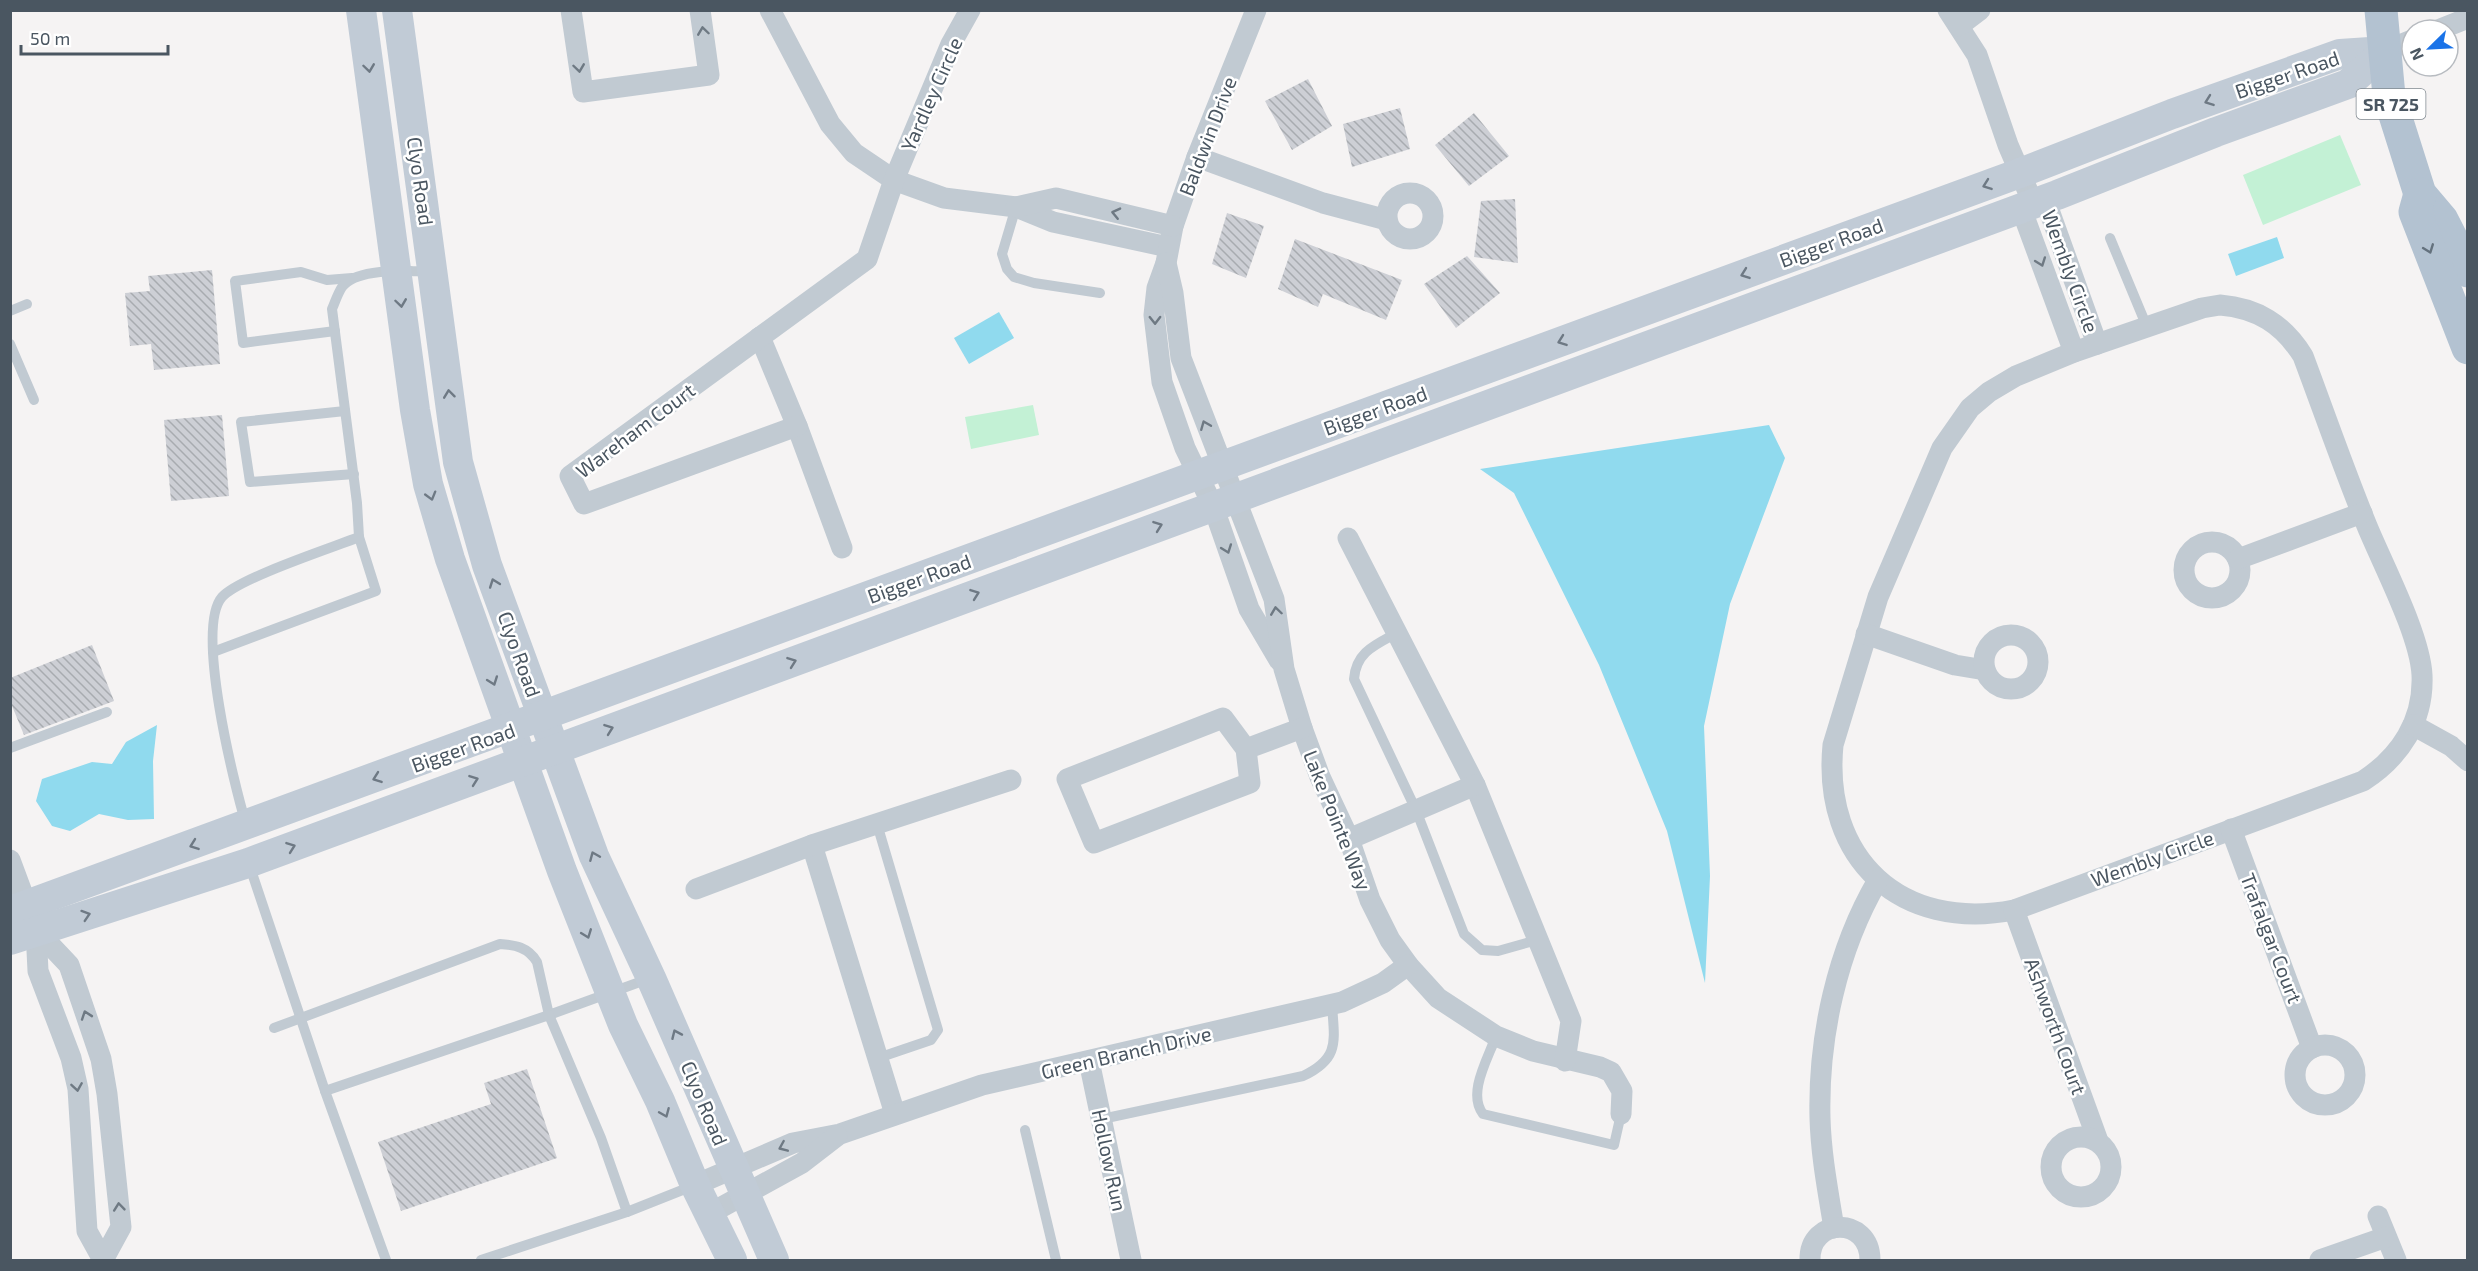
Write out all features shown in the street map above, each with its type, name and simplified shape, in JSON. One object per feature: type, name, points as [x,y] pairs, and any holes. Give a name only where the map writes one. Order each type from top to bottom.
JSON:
[{"type":"main road","name":"SR 725","points":[[2381,10],[2399,46],[2389,96],[2420,194],[2442,220],[2468,271]]},
{"type":"main road","name":"SR 725","points":[[2420,194],[2415,212],[2468,348]]},
{"type":"street","name":"Clyo Road","points":[[361,10],[415,410],[428,484],[450,559],[562,871],[611,994],[695,1185],[732,1260]]},
{"type":"street","name":"Clyo Road","points":[[397,10],[458,462],[487,565],[594,856],[651,978],[774,1260]]},
{"type":"street","points":[[571,10],[582,92],[709,75],[700,10]]},
{"type":"street","points":[[770,10],[830,124],[854,153],[894,180],[944,198],[1016,207],[1053,222],[1167,255]]},
{"type":"street","name":"Yardley Circle","points":[[894,180],[951,44],[970,10]]},
{"type":"street","name":"Baldwin Drive","points":[[1211,470],[1181,358],[1167,255],[1173,226],[1197,157],[1256,10]]},
{"type":"street","points":[[1980,10],[1954,18],[1977,55],[2033,203]]},
{"type":"street","name":"Bigger Road","points":[[21,922],[247,826],[2020,173],[2172,114],[2340,54],[2399,46]]},
{"type":"street","name":"Bigger Road","points":[[21,922],[249,862],[555,750],[2033,203],[2348,84],[2399,46]]},
{"type":"street","points":[[1197,157],[1323,203],[1387,220]]},
{"type":"street","name":"Wareham Court","points":[[797,426],[584,504],[570,476],[867,259],[894,180]]},
{"type":"street","points":[[1016,207],[1056,198],[1173,226]]},
{"type":"street","name":"Wembly Circle","points":[[2033,203],[2097,344]]},
{"type":"street","name":"Wembly Circle","points":[[2033,203],[2074,352]]},
{"type":"street","name":"Wembly Circle","points":[[2220,305],[2256,312],[2277,324],[2294,341],[2303,356],[2362,513],[2417,646],[2422,674],[2421,696],[2413,725],[2395,756],[2363,781],[2014,910],[1984,915],[1954,914],[1932,909],[1904,897],[1878,880],[1858,858],[1838,817],[1831,770],[1833,745],[1878,597],[1942,447],[1954,427],[1989,392],[2016,376],[2074,352],[2146,327],[2202,308],[2220,305]]},
{"type":"street","points":[[760,337],[797,426],[842,548]]},
{"type":"street","name":"Lake Pointe Way","points":[[1211,470],[1225,502],[1249,609],[1284,669],[1320,777],[1349,838],[1370,900],[1390,940],[1408,965],[1438,998],[1459,1014],[1496,1036],[1565,1060],[1600,1067],[1611,1072],[1622,1091],[1621,1113]]},
{"type":"street","points":[[2238,560],[2362,513]]},
{"type":"street","points":[[1348,538],[1475,785],[1571,1021],[1565,1060]]},
{"type":"street","points":[[1866,634],[1955,665],[1985,670]]},
{"type":"street","points":[[1223,718],[1246,749],[1250,783],[1094,843],[1067,779],[1223,718]]},
{"type":"street","points":[[2413,725],[2451,746],[2468,761]]},
{"type":"street","points":[[1246,749],[1302,728]]},
{"type":"street","points":[[696,889],[812,845],[1011,780]]},
{"type":"street","points":[[1349,838],[1475,785]]},
{"type":"street","name":"Trafalgar Court","points":[[2231,829],[2312,1047]]},
{"type":"street","points":[[812,845],[895,1114]]},
{"type":"street","points":[[10,860],[21,922],[71,1058],[78,1089],[87,1231],[102,1260]]},
{"type":"street","points":[[1834,1228],[1823,1161],[1820,1119],[1825,1036],[1838,976],[1850,939],[1862,908],[1878,880]]},
{"type":"street","name":"Ashworth Court","points":[[2014,910],[2098,1141]]},
{"type":"street","points":[[21,922],[69,965],[101,1059],[108,1094],[121,1227],[102,1260]]},
{"type":"street","name":"Green Branch Drive","points":[[695,1185],[794,1143],[840,1134],[982,1085],[1332,1004],[1365,993],[1408,965]]},
{"type":"street","name":"Hollow Run","points":[[1089,1061],[1131,1260]]},
{"type":"street","name":"Green Branch Drive","points":[[710,1214],[802,1163],[840,1134]]},
{"type":"street","points":[[2378,1216],[2396,1260]]},
{"type":"street","points":[[1810,1260],[1816,1239],[1834,1228],[1844,1227],[1861,1235],[1867,1243],[1870,1260]]},
{"type":"street","points":[[2320,1260],[2386,1237]]},
{"type":"lane","points":[[1016,207],[1002,254],[1007,269],[1014,277],[1100,293]]},
{"type":"lane","points":[[2110,238],[2146,327]]},
{"type":"lane","points":[[335,331],[243,343],[235,281],[301,272],[327,280],[353,278],[375,272],[433,270]]},
{"type":"lane","points":[[213,652],[376,591],[359,537],[354,474],[332,309],[342,287],[353,278]]},
{"type":"lane","points":[[10,311],[27,304]]},
{"type":"lane","points":[[10,345],[34,400]]},
{"type":"lane","points":[[345,411],[241,422],[250,482],[354,474]]},
{"type":"lane","points":[[247,826],[228,762],[211,635],[213,614],[222,597],[246,582],[359,537]]},
{"type":"lane","points":[[1397,633],[1361,655],[1355,666],[1354,679],[1416,810],[1464,934],[1482,950],[1498,951],[1538,939]]},
{"type":"lane","points":[[10,748],[107,712]]},
{"type":"lane","points":[[877,824],[938,1030],[931,1040],[878,1058]]},
{"type":"lane","points":[[249,862],[325,1091],[386,1260]]},
{"type":"lane","points":[[274,1028],[500,944],[516,945],[533,955],[537,962],[549,1015],[601,1138],[627,1212]]},
{"type":"lane","points":[[325,1091],[611,994],[651,978]]},
{"type":"lane","points":[[1102,1119],[1303,1076],[1317,1069],[1329,1058],[1335,1046],[1332,1004]]},
{"type":"lane","points":[[1496,1036],[1476,1093],[1478,1107],[1483,1114],[1614,1145],[1621,1113]]},
{"type":"lane","points":[[1025,1130],[1056,1260]]},
{"type":"lane","points":[[481,1260],[627,1212],[695,1185]]},
{"type":"green space","points":[[2340,135],[2361,185],[2263,225],[2243,175]]},
{"type":"green space","points":[[1033,405],[1039,435],[971,449],[965,417]]},
{"type":"water","points":[[2277,237],[2284,258],[2236,276],[2228,254]]},
{"type":"water","points":[[999,312],[1014,338],[969,364],[954,338]]},
{"type":"water","points":[[1769,425],[1785,458],[1730,604],[1704,726],[1710,876],[1705,983],[1667,831],[1599,665],[1514,493],[1480,469]]},
{"type":"water","points":[[157,725],[153,761],[154,819],[128,820],[99,814],[70,831],[52,826],[36,801],[42,779],[92,762],[112,764],[126,742]]},
{"type":"building","points":[[1308,79],[1332,126],[1292,150],[1265,101]]},
{"type":"building","points":[[1400,108],[1410,149],[1352,167],[1343,124]]},
{"type":"building","points":[[1474,113],[1509,156],[1469,186],[1435,145]]},
{"type":"building","points":[[1515,199],[1518,263],[1474,257],[1481,201]]},
{"type":"building","points":[[1227,213],[1264,226],[1246,278],[1212,264]]},
{"type":"building","points":[[1295,239],[1402,280],[1386,320],[1323,294],[1318,307],[1278,289]]},
{"type":"building","points":[[1467,256],[1500,293],[1456,328],[1424,284]]},
{"type":"building","points":[[212,270],[220,364],[154,370],[151,344],[130,346],[125,293],[150,291],[148,276]]},
{"type":"building","points":[[222,415],[229,496],[171,501],[164,420]]},
{"type":"building","points":[[92,645],[114,701],[24,735],[10,701],[10,678]]},
{"type":"building","points":[[527,1069],[557,1158],[401,1211],[378,1142],[491,1104],[484,1083]]}]
